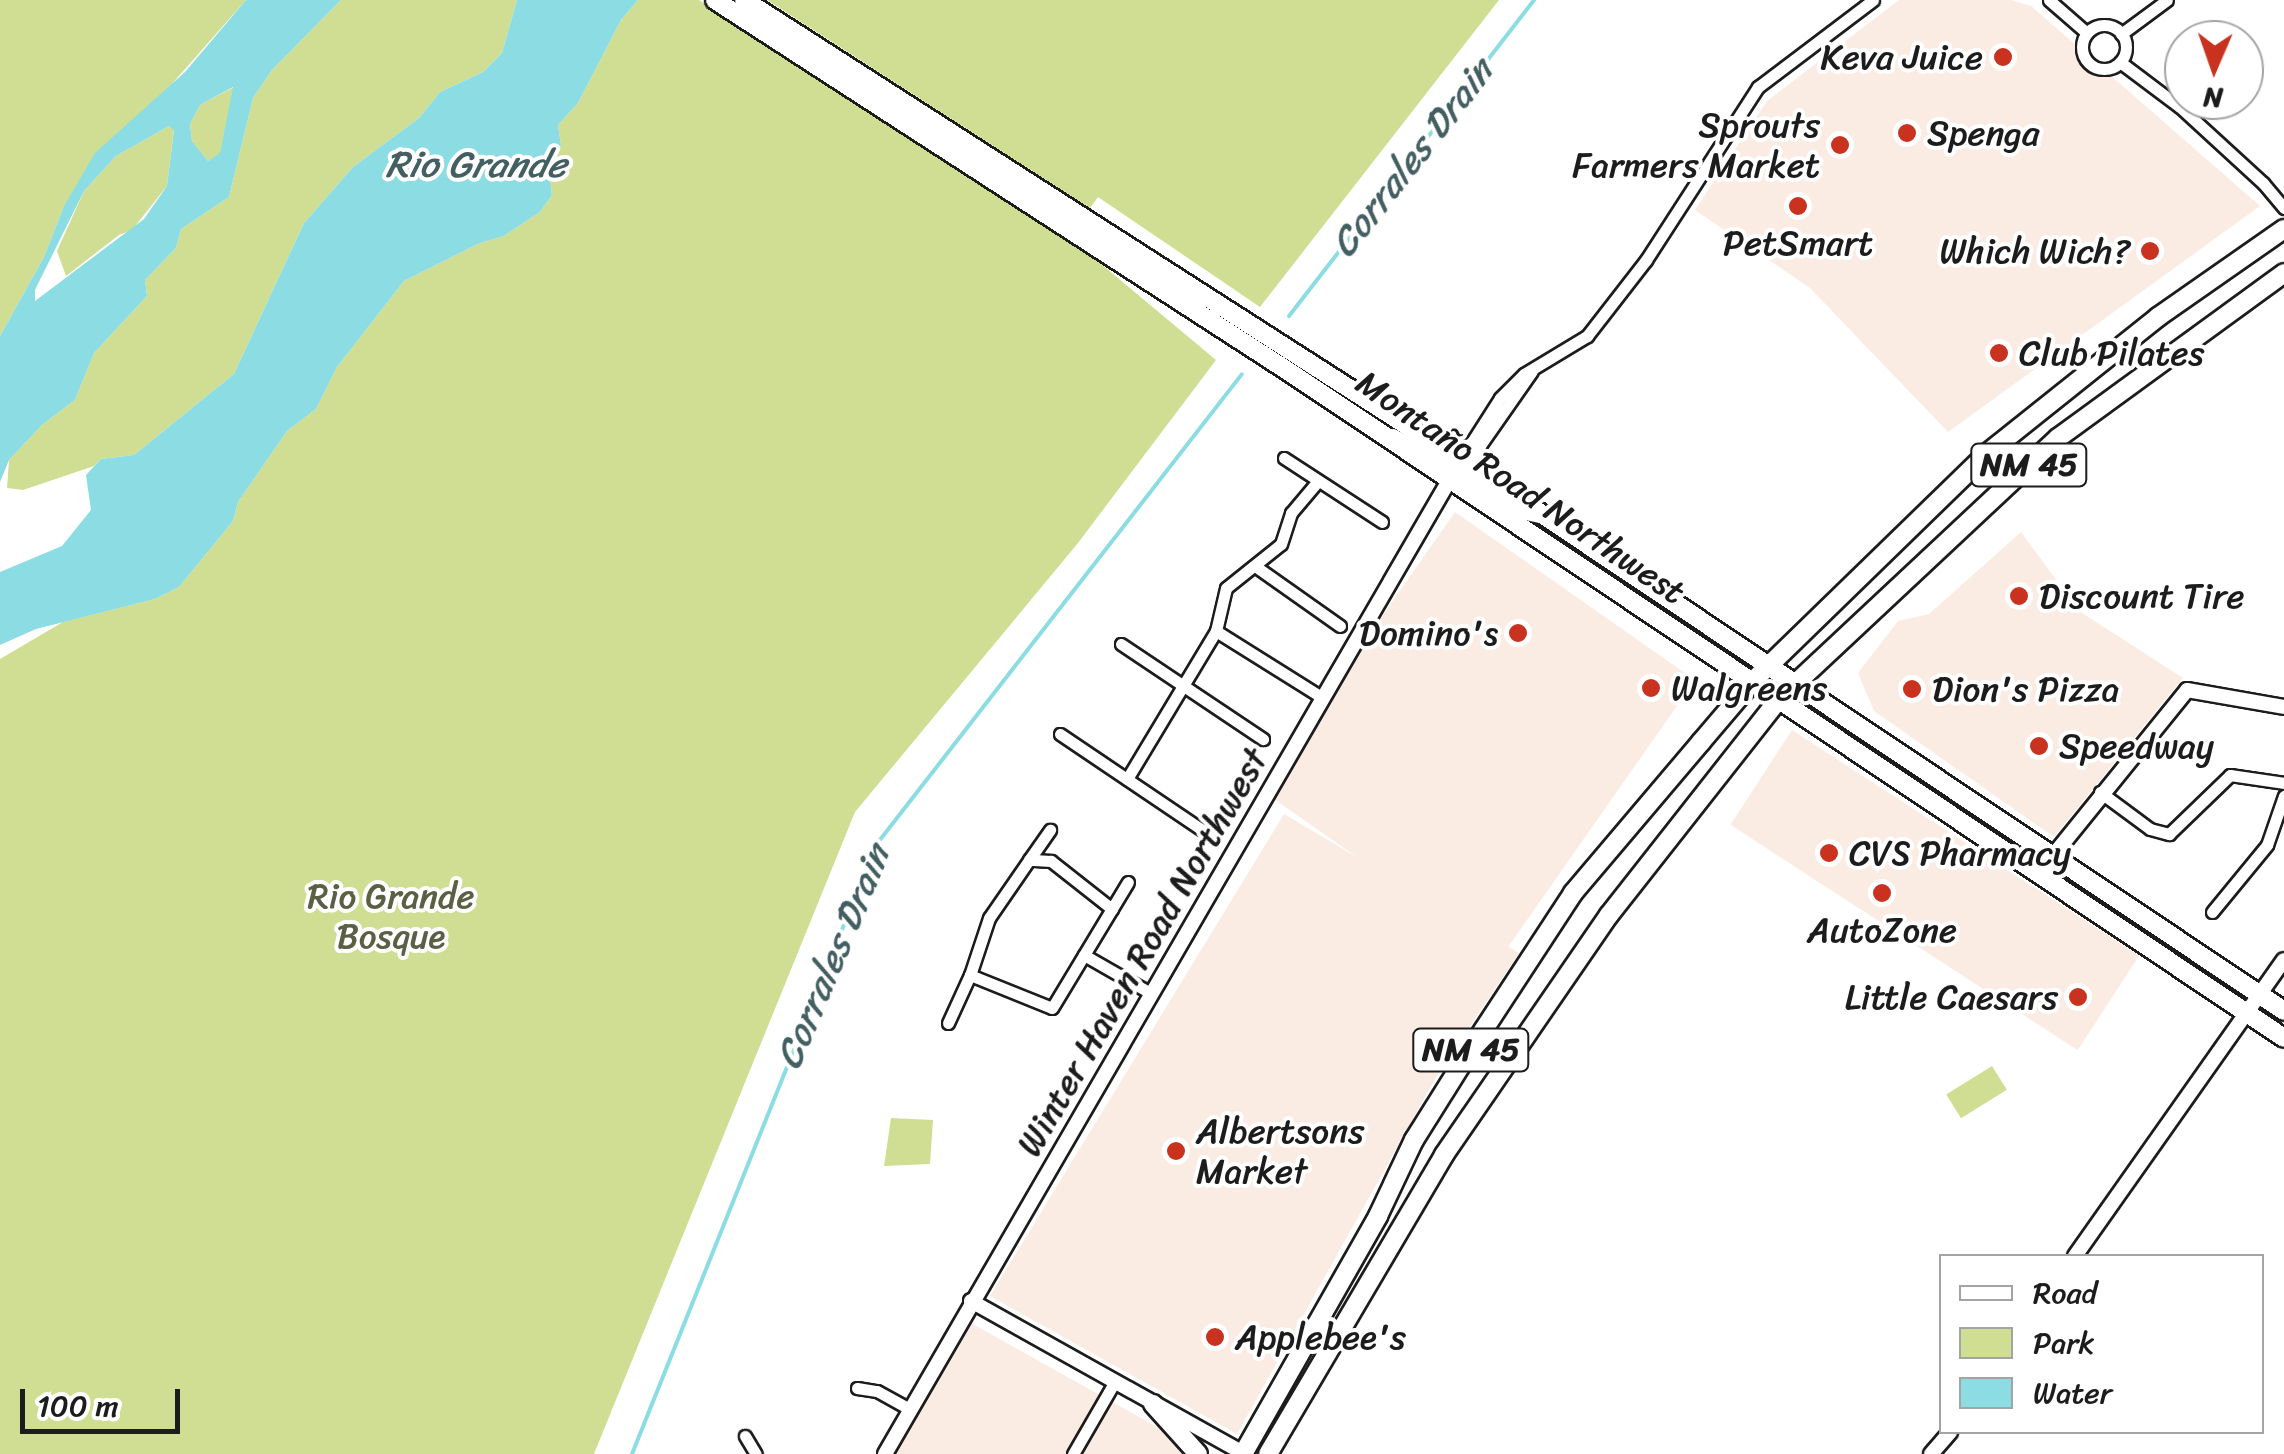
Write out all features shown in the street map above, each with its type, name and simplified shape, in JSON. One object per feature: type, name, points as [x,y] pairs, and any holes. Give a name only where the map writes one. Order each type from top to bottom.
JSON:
[{"type":"main road","name":"Montaño Road Northwest","points":[[715,0],[1467,464],[2284,1011]]},
{"type":"main road","name":"Montaño Road Northwest","points":[[744,0],[2284,1038]]},
{"type":"main road","name":"NM 45","points":[[1244,1454],[1378,1216],[1414,1140],[1574,892],[1752,682],[1984,456],[2158,317],[2284,228]]},
{"type":"main road","name":"NM 45","points":[[1268,1454],[1444,1155],[1609,915],[1778,700],[2058,438],[2284,273]]},
{"type":"main road","points":[[1153,1404],[1198,1454]]},
{"type":"street","points":[[1442,448],[1462,449],[1472,442],[1500,398],[1532,371],[1587,336],[1646,260],[1758,86],[1874,0]]},
{"type":"street","points":[[2050,0],[2087,33]]},
{"type":"street","points":[[2122,34],[2167,0]]},
{"type":"street","points":[[2106,25],[2122,34],[2126,48],[2120,62],[2106,69],[2092,64],[2082,47],[2087,33],[2106,25]]},
{"type":"street","points":[[2120,62],[2180,107],[2264,183],[2284,208]]},
{"type":"street","points":[[2264,183],[2284,184]]},
{"type":"street","points":[[1368,424],[1451,465],[1467,464],[1532,371]]},
{"type":"street","points":[[1284,458],[1382,522]]},
{"type":"street","points":[[1450,479],[1462,474],[1521,512],[1547,517]]},
{"type":"street","name":"Winter Haven Road Northwest","points":[[885,1454],[1450,479]]},
{"type":"street","points":[[1127,779],[1216,630],[1226,588],[1281,544],[1291,513],[1318,480]]},
{"type":"street","points":[[1255,566],[1340,626]]},
{"type":"street","points":[[1216,630],[1323,698]]},
{"type":"street","points":[[1121,644],[1263,739]]},
{"type":"street","points":[[2038,874],[2100,792],[2187,690],[2284,707]]},
{"type":"street","points":[[1060,734],[1210,836]]},
{"type":"street","points":[[2100,792],[2150,829],[2169,834],[2230,775],[2284,783]]},
{"type":"street","points":[[2212,912],[2266,845],[2284,796]]},
{"type":"street","points":[[948,1023],[970,975],[989,918],[1050,830]]},
{"type":"street","points":[[1029,860],[1051,861],[1112,909]]},
{"type":"street","points":[[970,975],[1052,1008],[1128,882]]},
{"type":"street","points":[[1084,955],[1152,994]]},
{"type":"street","points":[[2076,1254],[2284,960]]},
{"type":"street","points":[[971,1301],[1244,1454]]},
{"type":"street","points":[[1072,1454],[1114,1383]]},
{"type":"street","points":[[857,1388],[878,1391],[910,1409]]},
{"type":"street","points":[[1931,1454],[1948,1434]]},
{"type":"street","points":[[745,1436],[756,1454]]},
{"type":"shaded area","points":[[1899,0],[2011,0],[2031,6],[2260,206],[1948,432],[1810,288],[1695,210],[1767,101]]},
{"type":"shaded area","points":[[1455,512],[1695,680],[1501,958],[1261,790]]},
{"type":"shaded area","points":[[2021,532],[2079,611],[2183,678],[2054,837],[1874,711],[1858,673],[1898,621],[1929,614]]},
{"type":"shaded area","points":[[1792,730],[2139,955],[2078,1050],[1730,825]]},
{"type":"shaded area","points":[[1284,814],[1519,953],[1438,1074],[1237,1434],[990,1296]]},
{"type":"shaded area","points":[[971,1323],[1184,1442],[1194,1454],[896,1454]]},
{"type":"green space","points":[[0,0],[246,0],[64,206],[44,257],[0,336]]},
{"type":"green space","points":[[341,0],[517,0],[502,53],[483,72],[440,92],[419,118],[353,167],[304,223],[234,374],[134,455],[101,459],[94,466],[23,490],[7,488],[9,460],[42,425],[75,400],[94,353],[147,296],[145,280],[176,248],[181,229],[229,197],[253,98],[272,70]]},
{"type":"green space","name":"Rio Grande Bosque","points":[[638,0],[699,0],[1076,243],[1216,360],[1078,543],[855,812],[594,1454],[0,1454],[0,659],[63,622],[155,599],[179,587],[233,521],[238,502],[287,431],[316,409],[337,367],[404,281],[480,243],[504,236],[540,212],[552,195],[550,178],[561,145],[558,125],[578,103],[621,20]]},
{"type":"green space","points":[[767,0],[1499,0],[1260,307],[1098,197],[1090,208]]},
{"type":"green space","points":[[234,87],[220,154],[208,161],[192,141],[190,124],[200,105]]},
{"type":"green space","points":[[169,126],[174,129],[167,186],[132,230],[119,235],[66,276],[57,251],[84,191],[116,156]]},
{"type":"green space","points":[[1992,1066],[2007,1090],[1961,1118],[1946,1095]]},
{"type":"green space","points":[[891,1118],[933,1120],[930,1164],[884,1166]]},
{"type":"water","points":[[246,0],[341,0],[272,70],[253,98],[229,197],[181,229],[176,248],[145,280],[147,296],[94,353],[75,400],[42,425],[9,460],[0,482],[0,336],[44,257],[64,206],[95,153],[185,72]],"holes":[[[233,87],[220,153],[208,161],[192,141],[190,124],[200,105]],[[169,126],[174,130],[167,186],[144,219],[35,301],[35,290],[84,191],[116,156]]]},
{"type":"water","name":"Rio Grande","points":[[517,0],[638,0],[621,20],[578,103],[558,125],[561,145],[550,178],[552,195],[540,212],[504,236],[480,243],[404,281],[337,367],[316,409],[287,431],[238,502],[233,521],[179,587],[155,599],[36,629],[0,645],[0,572],[62,546],[91,510],[86,475],[101,459],[134,455],[234,374],[304,223],[353,167],[419,118],[440,92],[483,72],[502,53]]},
{"type":"waterway","name":"Corrales Drain","points":[[1289,316],[1534,0]]},
{"type":"waterway","name":"Corrales Drain","points":[[632,1454],[876,845],[1242,374]]},
{"type":"place","name":"Keva Juice","points":[[2003,57]]},
{"type":"place","name":"Spenga","points":[[1907,133]]},
{"type":"place","name":"Sprouts Farmers Market","points":[[1840,145]]},
{"type":"place","name":"PetSmart","points":[[1798,206]]},
{"type":"place","name":"Which Wich?","points":[[2150,251]]},
{"type":"place","name":"Club Pilates","points":[[1999,353]]},
{"type":"place","name":"Discount Tire","points":[[2019,596]]},
{"type":"place","name":"Domino's","points":[[1518,633]]},
{"type":"place","name":"Walgreens","points":[[1651,688]]},
{"type":"place","name":"Dion's Pizza","points":[[1912,689]]},
{"type":"place","name":"Speedway","points":[[2039,746]]},
{"type":"place","name":"CVS Pharmacy","points":[[1829,853]]},
{"type":"place","name":"AutoZone","points":[[1882,893]]},
{"type":"place","name":"Little Caesars","points":[[2078,997]]},
{"type":"place","name":"Albertsons Market","points":[[1176,1151]]},
{"type":"place","name":"Applebee's","points":[[1215,1337]]}]
